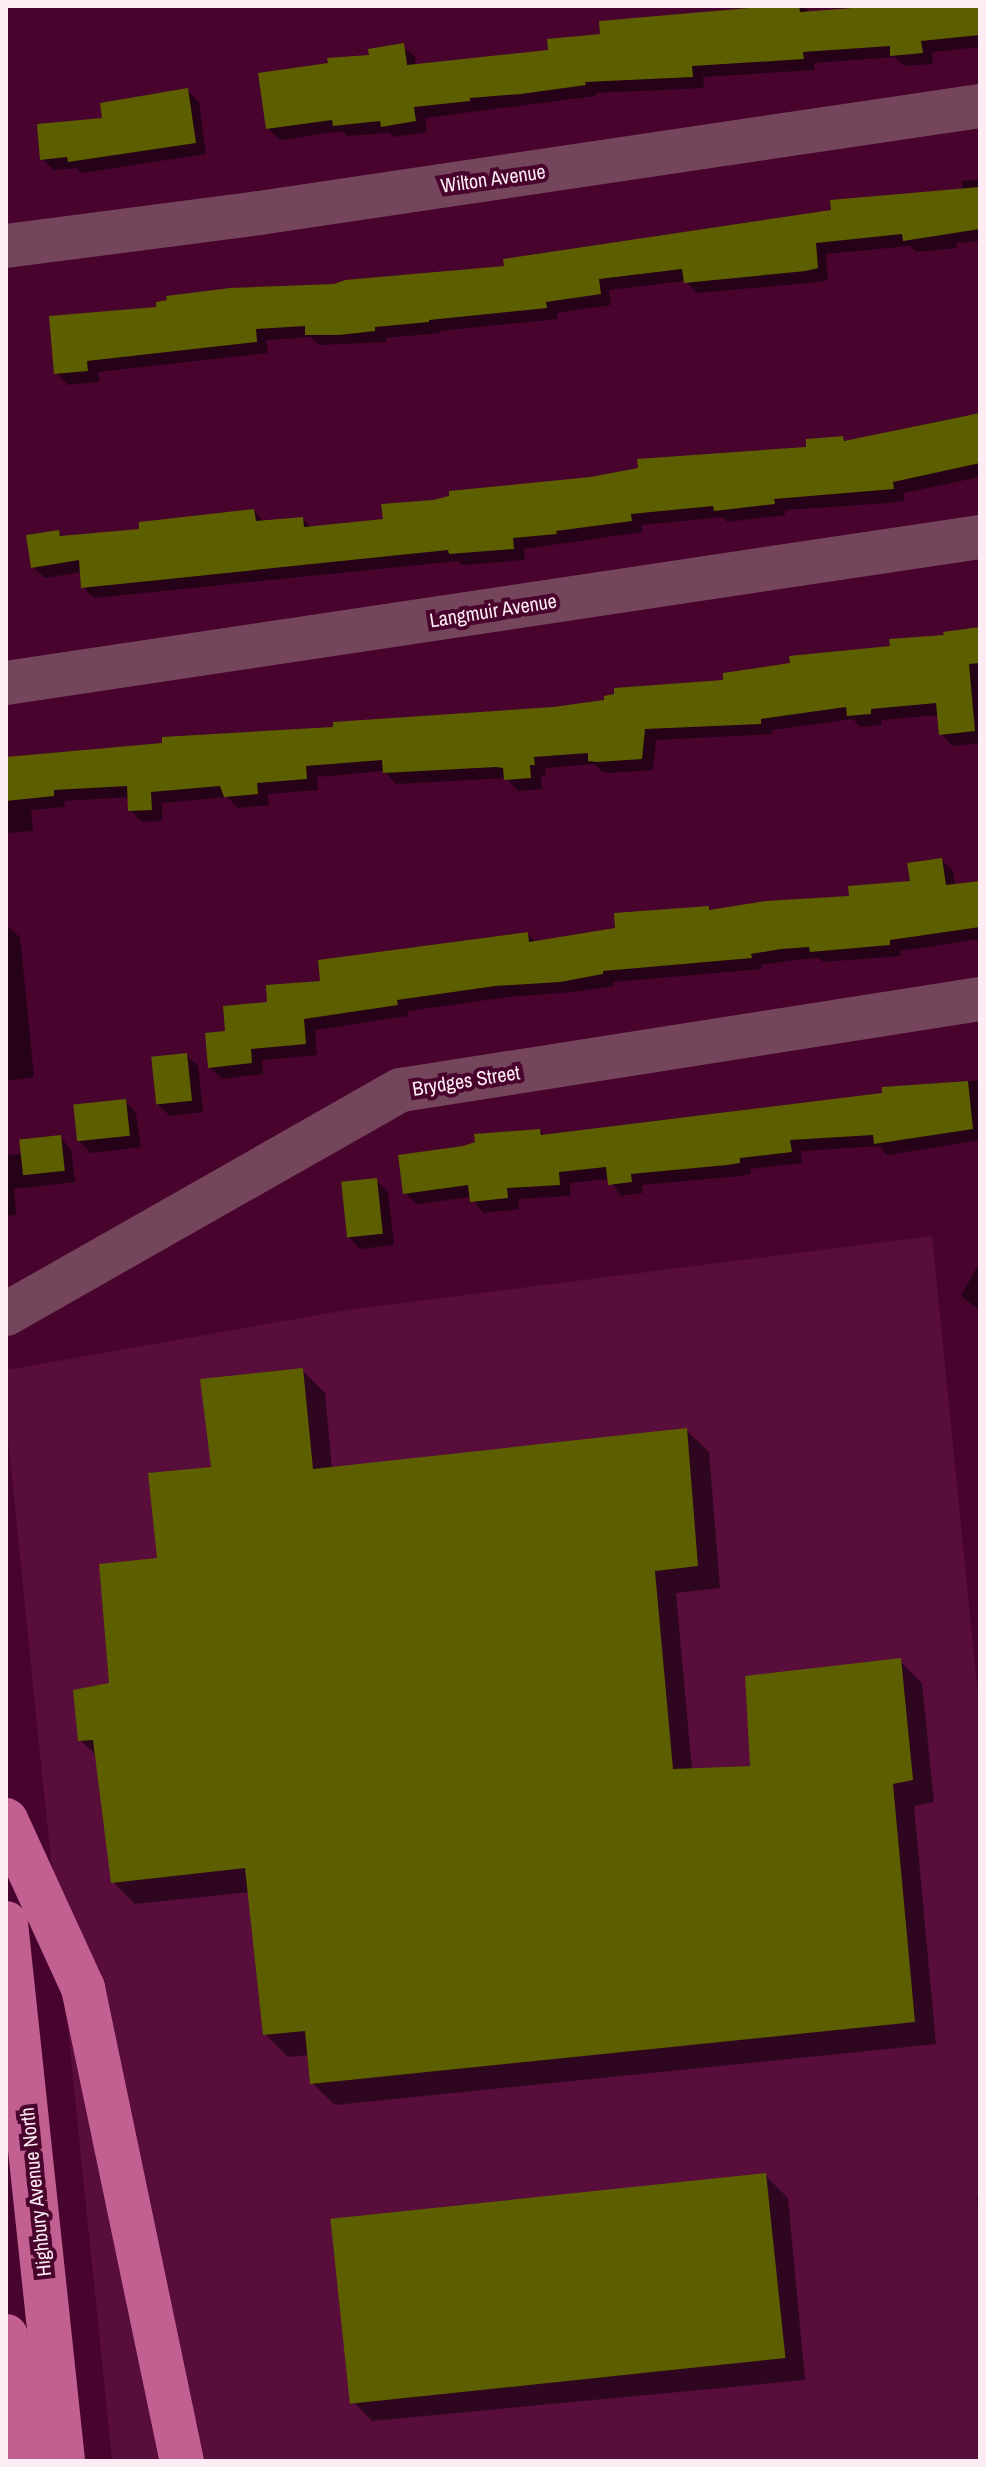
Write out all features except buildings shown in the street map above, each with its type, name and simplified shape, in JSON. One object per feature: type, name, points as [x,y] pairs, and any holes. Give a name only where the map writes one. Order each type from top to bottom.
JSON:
[{"type":"main road","points":[[6,1820],[83,1988],[182,2461]]},
{"type":"main road","name":"Highbury Avenue North","points":[[6,1923],[63,2461]]},
{"type":"main road","points":[[6,2336],[20,2461]]},
{"type":"street","name":"Wilton Avenue","points":[[6,246],[259,213],[980,106]]},
{"type":"street","name":"Langmuir Avenue","points":[[6,683],[980,537]]},
{"type":"street","name":"Brydges Street","points":[[6,1314],[401,1090],[980,999]]},
{"type":"shaded area","points":[[932,1236],[980,1716],[980,2461],[112,2461],[6,1419],[6,1370],[346,1310]]}]
